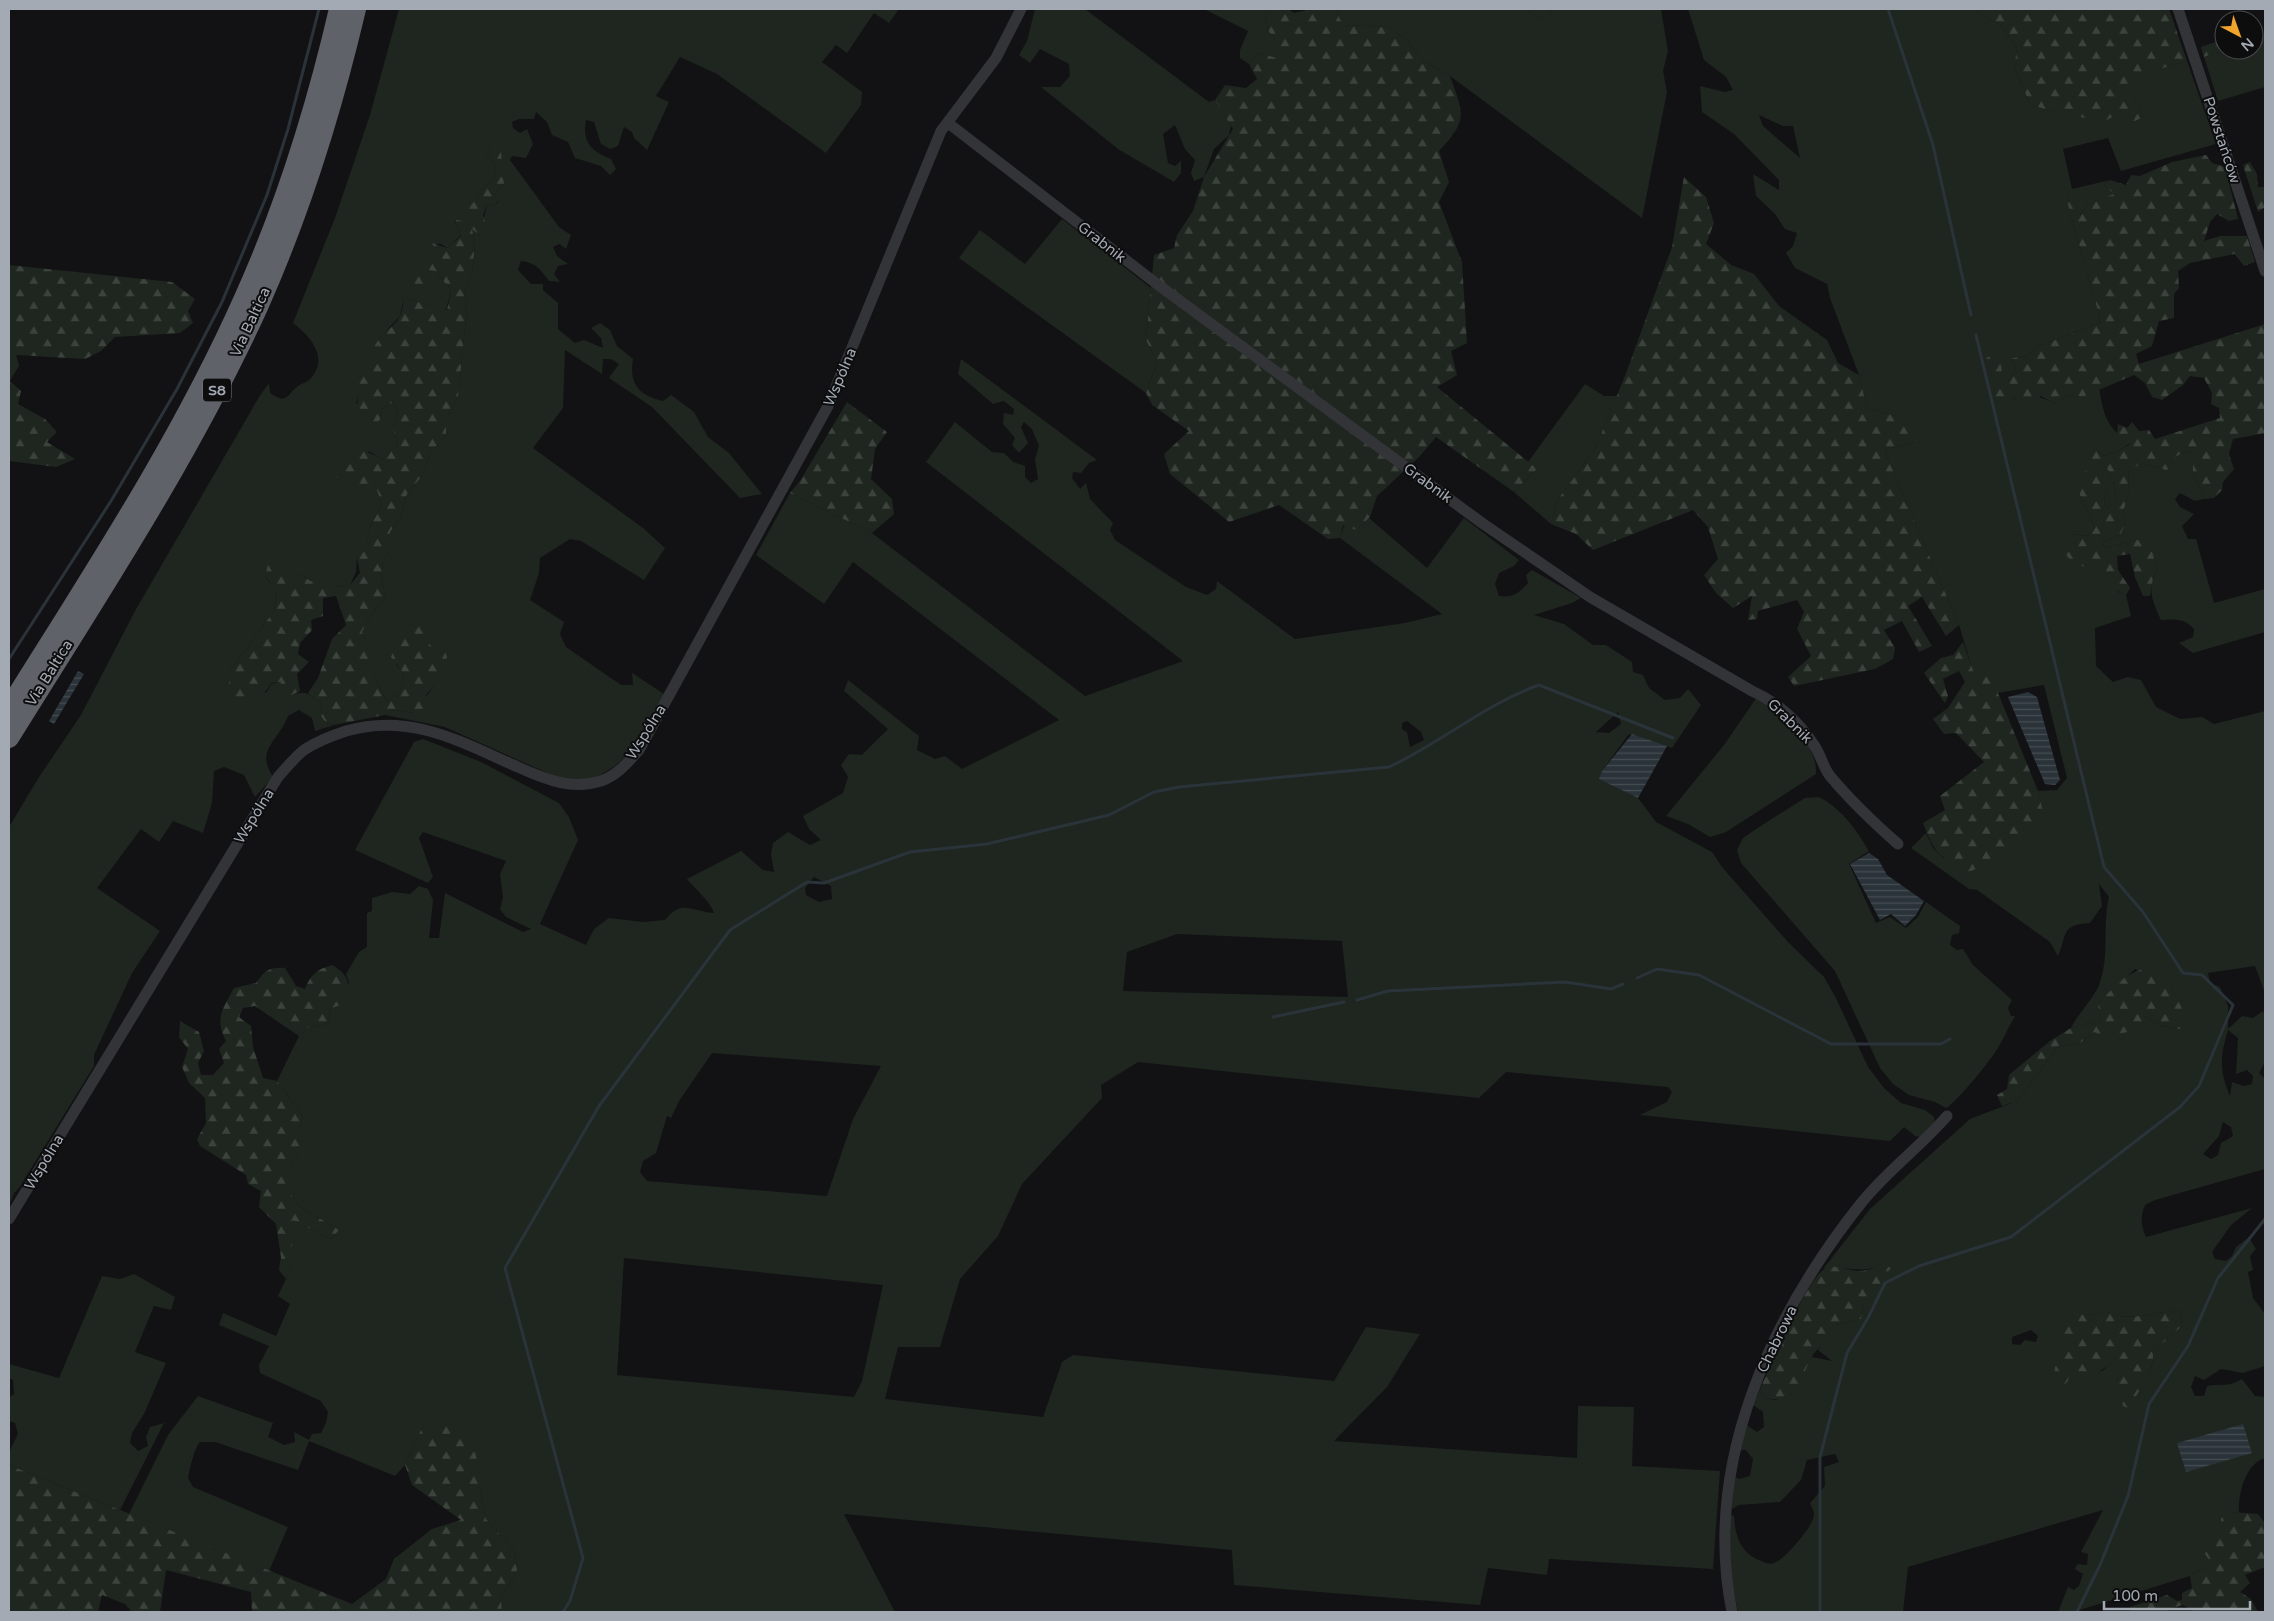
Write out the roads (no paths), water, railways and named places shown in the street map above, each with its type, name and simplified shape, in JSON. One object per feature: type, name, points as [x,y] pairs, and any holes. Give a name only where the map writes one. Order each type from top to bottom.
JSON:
[{"type":"highway","name":"Via Baltica","points":[[9,708],[162,458],[244,299],[302,149],[324,72],[339,9]]},
{"type":"highway","name":"Via Baltica","points":[[9,738],[167,481],[223,378],[258,307],[312,170],[339,77],[356,9]]},
{"type":"street","name":"Wspólna","points":[[9,1220],[278,777],[303,750],[325,738],[355,729],[376,725],[409,725],[437,732],[553,782],[579,785],[602,780],[621,770],[639,750],[828,406],[941,131],[996,58],[1020,9]]},
{"type":"street","name":"Powstańców","points":[[2178,9],[2265,271]]},
{"type":"street","name":"Grabnik","points":[[948,123],[1164,290],[1482,523],[1590,597],[1752,691],[1770,698],[1794,720],[1815,746],[1828,774],[1860,810],[1898,844]]},
{"type":"street","name":"Chabrowa","points":[[1732,1612],[1726,1578],[1724,1544],[1726,1512],[1735,1451],[1742,1422],[1761,1370],[1812,1271],[1850,1218],[1876,1186],[1932,1133],[1947,1116]]},
{"type":"waterway","points":[[9,659],[111,501],[177,389],[222,302],[267,195],[288,129],[319,9]]},
{"type":"waterway","points":[[1888,9],[1933,145],[1971,315]]},
{"type":"waterway","points":[[1820,1612],[1820,1457],[1847,1353],[1868,1318],[1885,1283],[1919,1266],[2011,1237],[2180,1107],[2199,1086],[2233,1005],[2202,975],[2183,973],[2143,912],[2104,867],[1976,335]]},
{"type":"waterway","points":[[563,1612],[570,1601],[583,1558],[505,1268],[599,1106],[730,930],[807,882],[824,883],[910,852],[987,844],[1109,815],[1154,792],[1179,787],[1389,767],[1427,747],[1500,702],[1539,685],[1673,738]]},
{"type":"waterway","points":[[1637,978],[1657,969],[1699,975],[1831,1044],[1941,1044],[1950,1039]]},
{"type":"waterway","points":[[1357,1000],[1388,991],[1565,982],[1611,989],[1623,984]]},
{"type":"waterway","points":[[1273,1017],[1344,1002]]},
{"type":"waterway","points":[[2077,1612],[2100,1565],[2128,1496],[2149,1404],[2188,1346],[2218,1278],[2265,1219]]}]
